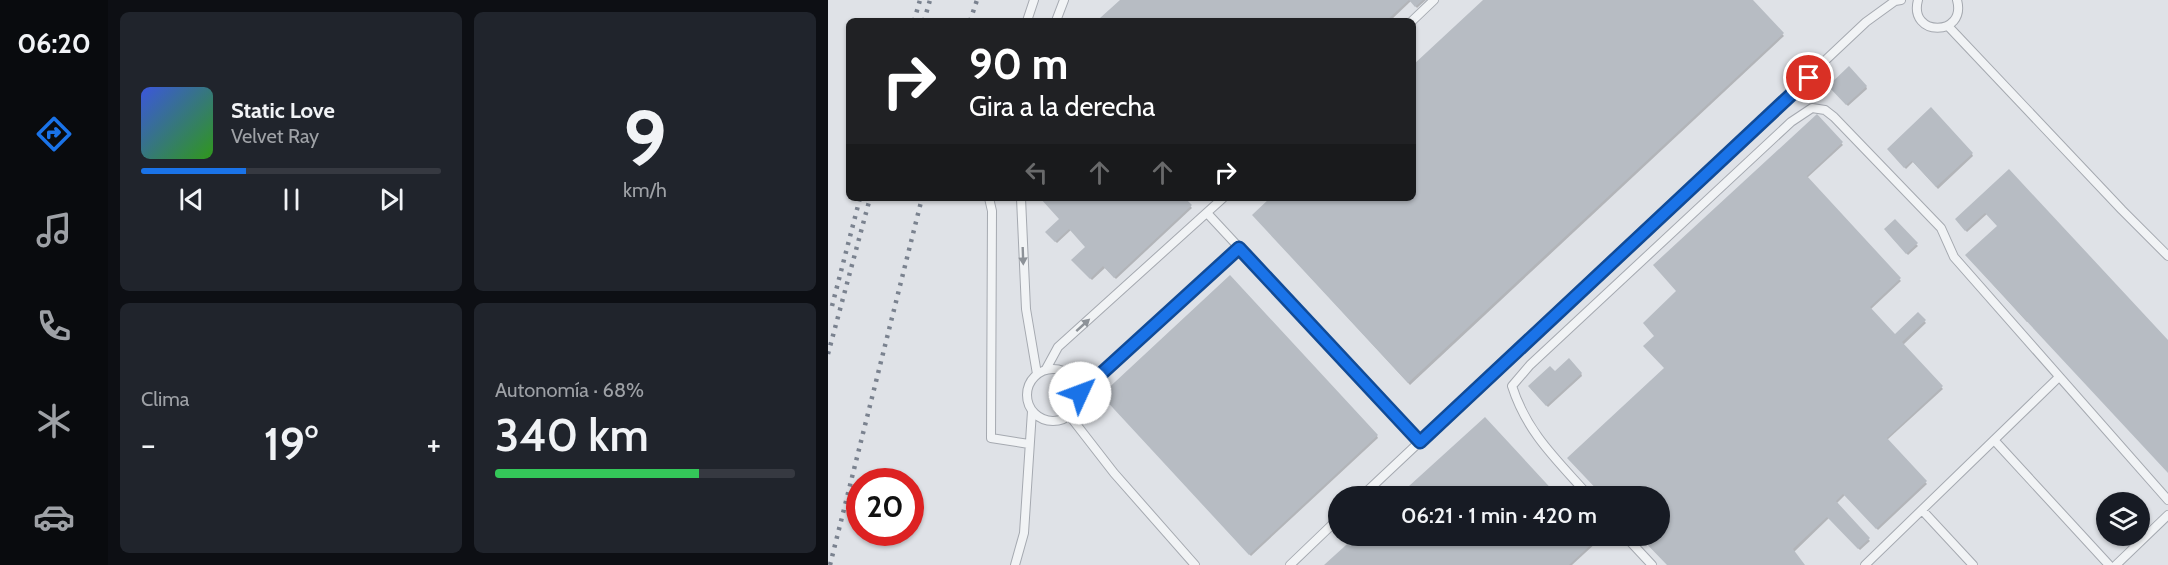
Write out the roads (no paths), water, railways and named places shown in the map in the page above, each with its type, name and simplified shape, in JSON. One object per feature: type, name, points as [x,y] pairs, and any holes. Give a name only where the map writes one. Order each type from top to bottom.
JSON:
[{"type":"lane","points":[[1028,18],[1034,0]]},
{"type":"lane","points":[[1057,18],[1064,0]]},
{"type":"lane","points":[[1415,18],[1434,0]]},
{"type":"lane","points":[[1373,486],[1866,22],[1895,1],[1901,0]]},
{"type":"lane","points":[[1918,0],[1917,12],[1924,24],[1937,28],[1948,26],[1955,19],[1958,12],[1958,0]]},
{"type":"lane","points":[[1948,26],[2168,256]]},
{"type":"lane","points":[[1580,486],[1539,441],[1519,408],[1512,386],[1530,365],[1791,122],[1812,108],[1825,110],[1834,117],[1941,228],[1954,257],[2168,500]]},
{"type":"lane","points":[[990,201],[992,211],[991,438],[1029,444]]},
{"type":"lane","points":[[1021,201],[1026,309],[1037,374]]},
{"type":"lane","points":[[1046,369],[1058,347],[1220,201]]},
{"type":"lane","points":[[1208,213],[1420,442]]},
{"type":"lane","points":[[1080,393],[1074,379],[1066,372],[1057,368],[1046,369],[1030,381],[1027,402],[1039,418],[1060,421],[1069,415],[1076,408],[1080,393],[1239,248]]},
{"type":"lane","points":[[1865,565],[2060,377]]},
{"type":"lane","points":[[1015,565],[1024,533],[1032,411]]},
{"type":"lane","points":[[1069,415],[1114,473],[1195,565]]},
{"type":"lane","points":[[1994,440],[2109,565]]},
{"type":"lane","points":[[1922,510],[1973,565]]},
{"type":"lane","points":[[2116,565],[2168,515]]},
{"type":"lane","points":[[1290,565],[1328,529]]},
{"type":"lane","points":[[1634,546],[1652,565]]},
{"type":"railway","points":[[915,18],[920,0]]},
{"type":"railway","points":[[925,18],[930,0]]},
{"type":"railway","points":[[971,18],[977,0]]},
{"type":"railway","points":[[832,306],[859,201]]},
{"type":"railway","points":[[828,354],[869,201]]},
{"type":"railway","points":[[830,565],[921,201]]}]
